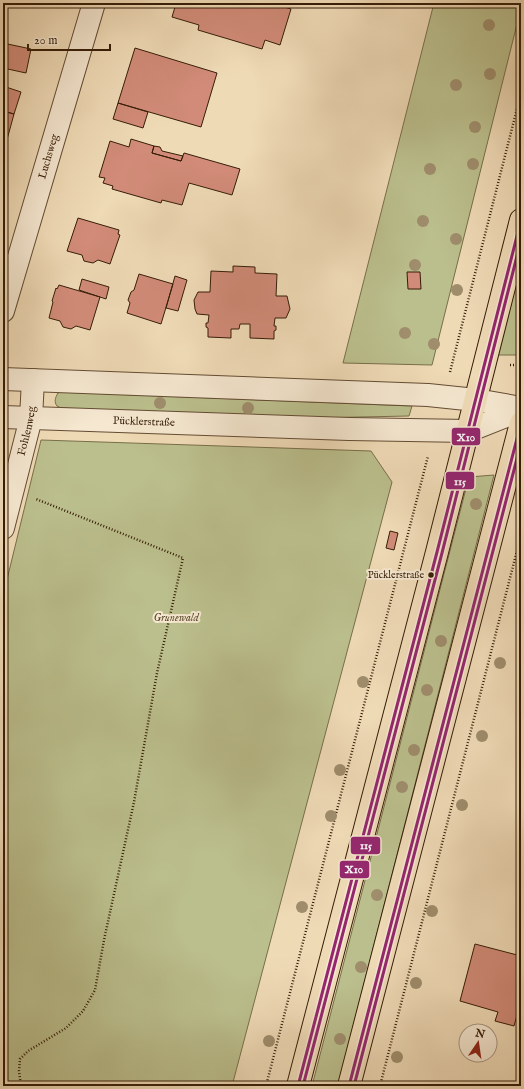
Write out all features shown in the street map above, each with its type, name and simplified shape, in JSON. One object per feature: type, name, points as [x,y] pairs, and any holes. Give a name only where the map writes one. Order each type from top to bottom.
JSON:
[{"type":"main road","points":[[298,1086],[476,400],[521,220]]},
{"type":"main road","points":[[349,1086],[521,422]]},
{"type":"street","name":"Luchsweg","points":[[3,311],[94,3]]},
{"type":"street","name":"Pücklerstraße","points":[[3,379],[428,395],[476,400],[521,409]]},
{"type":"street","name":"Fohlenweg","points":[[3,528],[31,418],[33,380]]},
{"type":"street","name":"Pücklerstraße","points":[[3,417],[372,430],[468,431],[521,409]]},
{"type":"path","points":[[455,352],[521,93]]},
{"type":"path","points":[[266,1086],[400,560],[421,484]]},
{"type":"path","points":[[13,489],[183,558],[157,673],[134,802],[104,940],[95,990],[83,1011],[66,1028],[28,1051],[20,1058],[19,1071],[21,1086]]},
{"type":"path","points":[[380,1086],[521,535]]},
{"type":"green space","points":[[434,3],[521,3],[521,8],[432,365],[343,363]]},
{"type":"green space","points":[[521,265],[521,355],[498,355]]},
{"type":"green space","points":[[58,393],[412,406],[409,416],[310,418],[61,408],[57,406],[55,401]]},
{"type":"green space","name":"Grunewald","points":[[41,440],[371,451],[392,482],[232,1086],[3,1086],[3,596]]},
{"type":"green space","points":[[494,475],[338,1086],[312,1086],[469,477]]},
{"type":"building","points":[[165,3],[271,3],[291,9],[280,45],[265,40],[262,49],[198,30],[199,25],[172,17],[175,7]]},
{"type":"building","points":[[3,43],[31,49],[26,73],[3,68]]},
{"type":"building","points":[[135,48],[217,73],[201,127],[118,103]]},
{"type":"building","points":[[3,86],[21,92],[14,114],[3,111]]},
{"type":"building","points":[[118,103],[148,112],[143,128],[113,119]]},
{"type":"building","points":[[3,111],[14,114],[8,136],[3,135]]},
{"type":"building","points":[[3,135],[8,136],[3,152]]},
{"type":"building","points":[[131,139],[154,146],[152,153],[181,161],[184,153],[240,169],[232,195],[189,183],[182,205],[162,200],[161,203],[112,189],[113,186],[103,183],[105,178],[99,177],[110,141],[129,147]]},
{"type":"building","points":[[154,146],[160,147],[162,151],[183,156],[181,161],[152,153]]},
{"type":"building","points":[[78,218],[119,230],[118,234],[120,235],[110,264],[98,260],[93,263],[84,261],[82,255],[67,251]]},
{"type":"building","points":[[233,266],[255,267],[255,273],[277,274],[276,296],[287,296],[290,309],[286,318],[275,318],[274,326],[276,326],[276,330],[274,331],[274,339],[250,338],[250,324],[240,324],[239,329],[231,329],[231,338],[208,337],[208,328],[206,327],[206,323],[208,323],[209,315],[197,314],[194,300],[198,292],[210,292],[211,271],[233,272]]},
{"type":"building","points":[[407,272],[420,272],[421,289],[408,289]]},
{"type":"building","points":[[139,274],[173,284],[161,324],[127,313],[130,303],[128,300],[131,292],[134,290]]},
{"type":"building","points":[[175,276],[187,280],[178,311],[166,308]]},
{"type":"building","points":[[82,279],[109,287],[106,299],[79,290]]},
{"type":"building","points":[[59,285],[100,297],[90,330],[76,326],[71,329],[63,327],[60,321],[49,318],[52,301],[56,288],[57,289]]},
{"type":"building","points":[[390,531],[398,533],[394,550],[386,548]]},
{"type":"building","points":[[475,944],[521,956],[521,1016],[517,1015],[514,1026],[495,1021],[498,1012],[460,1001]]},
{"type":"transit line","name":"X10","points":[[298,1086],[437,552],[521,220]]},
{"type":"transit line","name":"115","points":[[303,1086],[442,553],[521,240]]},
{"type":"transit line","name":"X10","points":[[349,1086],[521,423]]},
{"type":"transit line","name":"115","points":[[354,1086],[521,443]]},
{"type":"place","name":"Pücklerstraße","points":[[431,575]]}]
